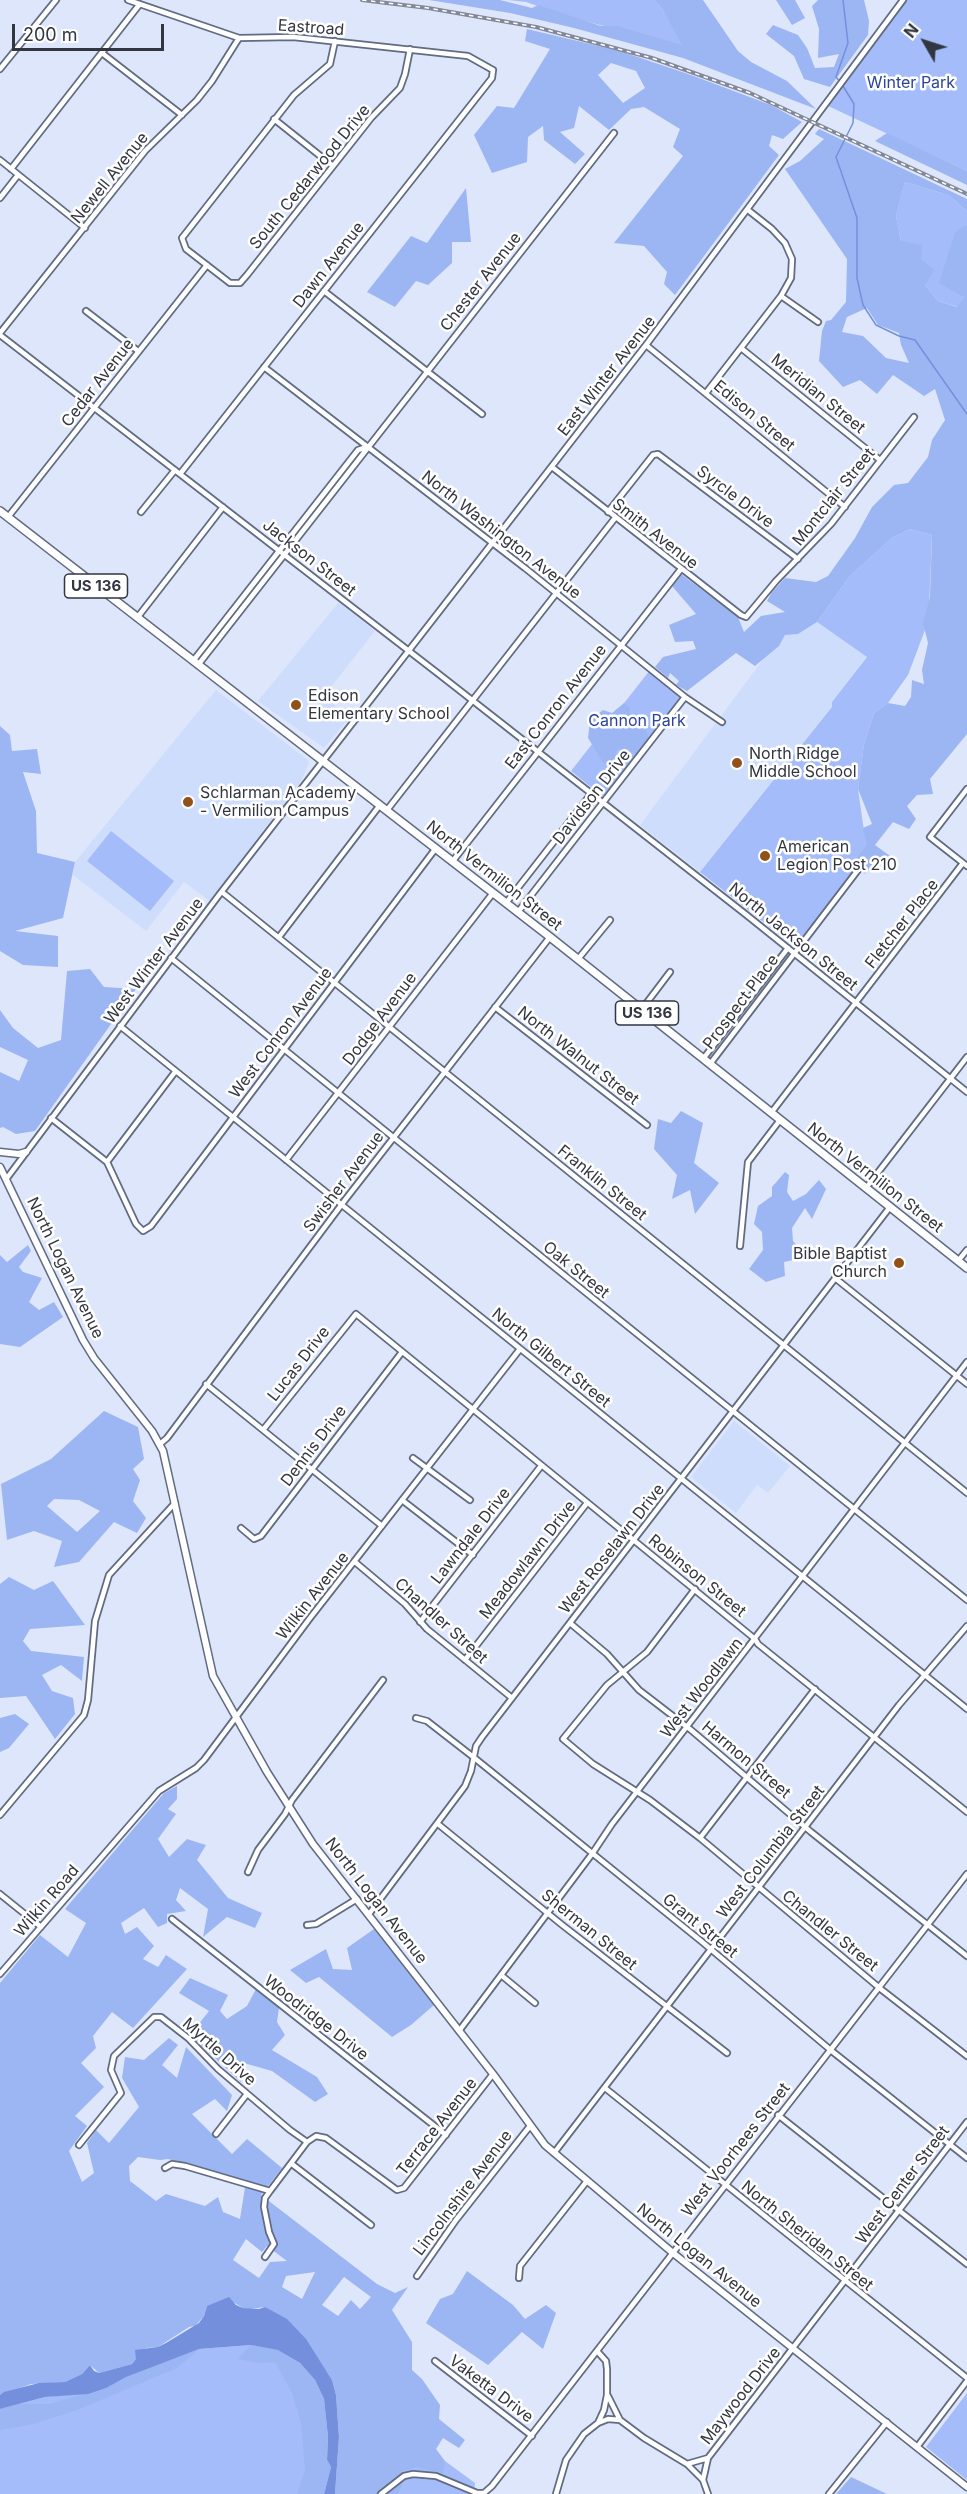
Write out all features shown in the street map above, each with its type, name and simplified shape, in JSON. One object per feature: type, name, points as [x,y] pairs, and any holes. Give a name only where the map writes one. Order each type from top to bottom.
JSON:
[{"type":"main road","name":"North Vermilion Street","points":[[0,511],[550,936],[967,1268]]},
{"type":"street","points":[[0,69],[56,0]]},
{"type":"street","name":"Eastroad","points":[[128,0],[239,38],[293,37],[468,56],[493,70]]},
{"type":"street","name":"East Winter Avenue","points":[[323,761],[646,345],[903,0]]},
{"type":"street","points":[[11,169],[139,5]]},
{"type":"street","name":"Newell Avenue","points":[[0,334],[145,151],[182,115],[212,81],[239,38]]},
{"type":"street","points":[[207,265],[186,249],[182,238],[274,119],[304,85],[330,64],[335,41]]},
{"type":"street","name":"South Cedarwood Drive","points":[[207,265],[230,283],[240,283],[371,117],[400,88],[410,49]]},
{"type":"street","points":[[102,53],[182,115]]},
{"type":"street","points":[[493,70],[500,66]]},
{"type":"street","name":"Dawn Avenue","points":[[180,474],[492,78],[493,70]]},
{"type":"street","points":[[274,119],[333,166]]},
{"type":"street","name":"Chester Avenue","points":[[195,663],[233,620],[313,519],[426,371],[614,133]]},
{"type":"street","points":[[0,160],[86,228]]},
{"type":"street","points":[[0,198],[18,175]]},
{"type":"street","points":[[706,393],[781,296],[791,278],[792,259],[785,243],[748,210]]},
{"type":"street","name":"Cedar Avenue","points":[[8,518],[207,265]]},
{"type":"street","points":[[324,291],[482,414]]},
{"type":"street","points":[[781,296],[818,322]]},
{"type":"street","points":[[86,311],[138,351]]},
{"type":"street","name":"Jackson Street","points":[[0,334],[602,802]]},
{"type":"street","name":"Edison Street","points":[[646,345],[845,507]]},
{"type":"street","name":"Meridian Street","points":[[741,348],[880,460]]},
{"type":"street","name":"North Washington Avenue","points":[[264,367],[492,543],[686,697],[722,722]]},
{"type":"street","name":"Montclair Street","points":[[746,617],[845,507],[914,417]]},
{"type":"street","name":"Chester Avenue","points":[[195,663],[228,616],[358,450],[367,447]]},
{"type":"street","name":"Syrcle Drive","points":[[608,512],[653,455],[658,454],[798,559]]},
{"type":"street","name":"Smith Avenue","points":[[552,467],[615,518],[746,617]]},
{"type":"street","points":[[141,512],[175,470]]},
{"type":"street","points":[[334,482],[339,486]]},
{"type":"street","points":[[137,618],[223,507]]},
{"type":"street","points":[[307,515],[313,519]]},
{"type":"street","points":[[387,810],[615,518]]},
{"type":"street","name":"East Conron Avenue","points":[[452,861],[681,569]]},
{"type":"street","points":[[228,616],[233,620]]},
{"type":"street","name":"Davidson Drive","points":[[518,912],[686,697]]},
{"type":"street","name":"West Winter Avenue","points":[[7,1178],[171,958],[323,761]]},
{"type":"street","points":[[965,865],[930,837],[967,789]]},
{"type":"street","name":"Davidson Drive","points":[[506,903],[591,794]]},
{"type":"street","name":"North Jackson Street","points":[[602,802],[967,1092]]},
{"type":"street","points":[[279,937],[380,805]]},
{"type":"street","name":"West Conron Avenue","points":[[107,1162],[136,1224],[143,1231],[151,1226],[436,848]]},
{"type":"street","name":"Fletcher Place","points":[[771,1113],[965,865]]},
{"type":"street","name":"Prospect Place","points":[[706,1061],[858,870]]},
{"type":"street","name":"Franklin Street","points":[[222,892],[390,1025],[967,1493]]},
{"type":"street","name":"Dodge Avenue","points":[[286,1160],[493,893]]},
{"type":"street","points":[[578,959],[610,920]]},
{"type":"street","name":"Swisher Avenue","points":[[160,1444],[550,936]]},
{"type":"street","name":"Prospect Place","points":[[706,1061],[788,948]]},
{"type":"street","name":"Oak Street","points":[[171,958],[967,1600]]},
{"type":"street","points":[[642,1009],[670,972]]},
{"type":"street","name":"North Walnut Street","points":[[495,1007],[647,1125]]},
{"type":"street","name":"North Gilbert Street","points":[[120,1026],[967,1709]]},
{"type":"street","points":[[866,1188],[967,1058]]},
{"type":"street","points":[[51,1118],[107,1162],[175,1072]]},
{"type":"street","points":[[740,1246],[748,1161],[780,1120]]},
{"type":"street","points":[[0,1152],[19,1155],[26,1152]]},
{"type":"street","name":"North Logan Avenue","points":[[0,1167],[94,1358],[160,1444],[213,1676],[236,1719],[314,1844],[493,2074],[530,2126],[554,2153],[673,2253],[967,2487]]},
{"type":"street","name":"West Roselawn Drive","points":[[369,1914],[465,1786],[471,1771],[472,1756],[476,1746],[890,1207]]},
{"type":"street","points":[[958,1261],[967,1250]]},
{"type":"street","points":[[835,1278],[967,1384]]},
{"type":"street","name":"Robinson Street","points":[[356,1314],[755,1639],[758,1644],[967,1812]]},
{"type":"street","name":"Lucas Drive","points":[[263,1430],[356,1314]]},
{"type":"street","name":"Wilkin Avenue","points":[[113,1845],[159,1791],[187,1774],[204,1760],[298,1634],[520,1349]]},
{"type":"street","name":"Dennis Drive","points":[[241,1528],[255,1539],[261,1536],[402,1352]]},
{"type":"street","name":"West Woodlawn","points":[[459,2031],[637,1791],[967,1362]]},
{"type":"street","points":[[206,1384],[382,1526]]},
{"type":"street","points":[[413,1458],[470,1500]]},
{"type":"street","name":"Lawndale Drive","points":[[420,1622],[541,1466]]},
{"type":"street","points":[[402,1500],[472,1555]]},
{"type":"street","points":[[0,1815],[84,1715],[88,1700],[95,1621],[109,1575],[175,1503]]},
{"type":"street","name":"Meadowlawn Drive","points":[[465,1660],[587,1503]]},
{"type":"street","name":"Chandler Street","points":[[355,1562],[405,1604],[420,1622],[512,1698]]},
{"type":"street","points":[[623,1672],[647,1652],[695,1590]]},
{"type":"street","name":"Harmon Street","points":[[570,1623],[607,1653],[639,1690],[967,1956]]},
{"type":"street","name":"West Columbia Street","points":[[554,2153],[875,1737],[967,1626]]},
{"type":"street","name":"Chandler Street","points":[[623,1672],[598,1694],[563,1739],[593,1764],[637,1791],[700,1838],[879,1987],[967,2056]]},
{"type":"street","points":[[248,1872],[258,1850],[383,1680]]},
{"type":"street","points":[[700,1838],[815,1689]]},
{"type":"street","name":"Grant Street","points":[[416,1718],[427,1721],[472,1756],[967,2158]]},
{"type":"street","name":"Sherman Street","points":[[438,1824],[727,2053]]},
{"type":"street","name":"Wilkin Road","points":[[0,1974],[113,1845]]},
{"type":"street","name":"West Voorhees Street","points":[[381,2494],[404,2476],[425,2474],[458,2484],[477,2493],[484,2493],[505,2471],[778,2115],[967,1874]]},
{"type":"street","points":[[0,1894],[40,1927]]},
{"type":"street","points":[[307,1924],[316,1924],[357,1899]]},
{"type":"street","name":"Woodridge Drive","points":[[172,1919],[446,2135]]},
{"type":"street","points":[[501,1975],[535,2003]]},
{"type":"street","name":"Myrtle Drive","points":[[79,2145],[121,2093],[111,2070],[114,2056],[154,2017],[161,2017],[188,2038],[218,2069],[307,2142]]},
{"type":"street","name":"Terrace Avenue","points":[[307,2142],[316,2136],[326,2138],[397,2190],[404,2188],[493,2074]]},
{"type":"street","name":"North Sheridan Street","points":[[605,2088],[967,2380]]},
{"type":"street","points":[[216,2134],[248,2094]]},
{"type":"street","points":[[778,2115],[967,2264]]},
{"type":"street","name":"West Center Street","points":[[793,2349],[967,2122]]},
{"type":"street","name":"Lincolnshire Avenue","points":[[417,2276],[456,2220],[530,2126]]},
{"type":"street","points":[[265,2257],[274,2244],[264,2207],[265,2198],[307,2142]]},
{"type":"street","points":[[165,2168],[172,2164],[185,2166],[270,2191]]},
{"type":"street","points":[[292,2164],[371,2225]]},
{"type":"street","points":[[519,2278],[520,2266],[587,2181]]},
{"type":"street","name":"Maywood Drive","points":[[703,2480],[708,2458],[793,2349]]},
{"type":"street","points":[[597,2351],[606,2361],[607,2395],[598,2422]]},
{"type":"street","name":"Vaketta Drive","points":[[435,2361],[532,2436]]},
{"type":"street","points":[[917,2447],[967,2380]]},
{"type":"street","points":[[607,2395],[620,2420],[644,2438],[687,2464],[703,2480],[708,2494]]},
{"type":"street","points":[[556,2494],[567,2460],[584,2434],[598,2422],[608,2419],[620,2420]]},
{"type":"street","points":[[829,2494],[886,2422]]},
{"type":"street","name":"Maywood Drive","points":[[687,2464],[708,2458]]},
{"type":"shaded area","points":[[429,0],[500,0],[532,8],[538,5],[601,26],[617,26],[682,45],[663,10],[654,0],[703,0],[738,51],[751,62],[787,81],[816,109],[683,58],[510,13]]},
{"type":"shaded area","points":[[776,0],[795,0],[805,18],[792,25]]},
{"type":"shaded area","points":[[818,0],[864,0],[869,21],[868,35],[830,87],[804,79],[794,56],[766,34],[773,25],[798,35],[807,48],[815,68],[834,67],[839,54],[818,58],[819,29],[812,6]]},
{"type":"shaded area","points":[[527,29],[620,51],[771,105],[802,122],[783,139],[772,135],[769,146],[779,155],[675,295],[664,284],[667,272],[644,246],[614,243],[683,156],[673,147],[680,129],[644,107],[631,109],[609,130],[579,106],[574,128],[560,132],[585,154],[575,164],[544,140],[543,126],[528,137],[527,162],[492,173],[474,135],[497,106],[514,108],[550,49],[525,41]],"holes":[[[611,63],[636,71],[645,88],[623,103],[598,75]]]},
{"type":"shaded area","points":[[819,129],[967,199],[967,211],[948,195],[905,182],[896,216],[901,241],[922,245],[921,259],[934,270],[925,285],[938,301],[957,307],[964,297],[939,283],[955,233],[963,226],[967,226],[967,734],[930,779],[933,794],[917,795],[907,806],[916,819],[909,829],[893,822],[875,845],[894,859],[875,861],[865,874],[852,862],[866,845],[863,828],[872,824],[858,789],[864,744],[874,713],[888,703],[905,706],[911,697],[912,680],[924,684],[922,670],[928,643],[923,623],[930,597],[932,535],[910,529],[892,538],[850,576],[817,622],[798,634],[785,635],[779,646],[755,666],[736,653],[687,691],[676,685],[679,681],[670,673],[668,678],[655,667],[663,657],[696,649],[693,641],[675,642],[669,625],[696,614],[672,586],[681,574],[738,617],[744,632],[761,616],[785,612],[767,601],[772,592],[785,578],[816,582],[828,576],[855,538],[872,507],[894,485],[908,483],[928,457],[932,440],[945,420],[935,389],[924,396],[893,375],[877,394],[860,380],[843,387],[819,361],[822,331],[826,321],[831,320],[846,302],[847,259],[785,169],[800,161],[824,139],[815,134]],"holes":[[[867,308],[878,325],[899,333],[901,345],[909,363],[886,358],[863,336],[842,332],[847,317]]]},
{"type":"shaded area","points":[[887,133],[967,171],[967,185],[875,141]]},
{"type":"shaded area","points":[[466,188],[471,242],[452,242],[452,263],[428,285],[416,281],[395,307],[367,292],[411,236],[427,243]]},
{"type":"shaded area","points":[[339,602],[375,631],[327,692],[328,700],[350,717],[324,748],[258,701]]},
{"type":"shaded area","name":"North Ridge Middle School","points":[[817,622],[867,656],[832,702],[832,707],[700,872],[640,825],[764,658],[779,646],[785,635],[798,634]]},
{"type":"shaded area","points":[[216,690],[309,763],[301,781],[210,901],[184,882],[146,931],[73,875],[75,862]]},
{"type":"shaded area","points":[[624,703],[630,708],[630,727],[646,730],[649,740],[638,754],[617,749],[613,763],[604,764],[588,738],[590,720],[603,710],[612,713]]},
{"type":"shaded area","points":[[0,726],[10,735],[12,751],[37,749],[41,774],[23,772],[36,811],[37,853],[75,862],[63,918],[15,931],[58,936],[58,967],[23,965],[0,951]]},
{"type":"shaded area","points":[[90,969],[104,987],[136,989],[35,1131],[16,1134],[3,1127],[0,1128],[0,1072],[19,1081],[28,1060],[0,1047],[0,1010],[13,1028],[38,1048],[61,1040],[67,971]]},
{"type":"shaded area","points":[[681,1111],[703,1123],[694,1163],[719,1183],[695,1214],[690,1190],[672,1199],[677,1175],[654,1149],[658,1119],[671,1123]]},
{"type":"shaded area","points":[[785,1172],[789,1175],[787,1192],[793,1201],[806,1194],[819,1180],[826,1189],[812,1219],[805,1208],[792,1228],[793,1241],[806,1257],[784,1262],[785,1276],[766,1282],[749,1269],[763,1250],[762,1232],[754,1224],[758,1206],[772,1196],[772,1187]]},
{"type":"shaded area","points":[[28,1245],[31,1251],[19,1267],[23,1272],[42,1278],[29,1302],[39,1310],[54,1302],[63,1317],[20,1347],[0,1344],[0,1255],[7,1262]]},
{"type":"shaded area","points":[[104,1411],[138,1427],[144,1459],[133,1469],[140,1480],[133,1501],[146,1518],[137,1533],[114,1522],[79,1562],[54,1567],[62,1541],[34,1531],[7,1540],[1,1484],[51,1459]],"holes":[[[54,1499],[79,1500],[100,1511],[77,1532],[47,1506]]]},
{"type":"shaded area","points":[[734,1421],[790,1466],[768,1493],[757,1485],[736,1513],[691,1477]]},
{"type":"shaded area","points":[[9,1577],[34,1590],[53,1581],[85,1625],[30,1629],[23,1641],[31,1651],[84,1657],[82,1681],[61,1665],[42,1675],[52,1691],[73,1698],[75,1714],[55,1739],[26,1696],[0,1698],[0,1584]]},
{"type":"shaded area","points":[[15,1714],[29,1724],[9,1748],[0,1752],[0,1718]]},
{"type":"shaded area","points":[[177,1786],[177,1799],[168,1809],[176,1814],[158,1839],[169,1857],[187,1839],[206,1845],[197,1860],[228,1898],[262,1913],[255,1928],[227,1917],[203,1937],[208,1909],[180,1888],[176,1900],[186,1911],[167,1914],[167,1923],[158,1927],[144,1908],[121,1923],[125,1934],[137,1927],[154,1946],[143,1959],[158,1967],[166,1955],[187,1969],[133,2028],[112,2012],[93,2036],[96,2048],[81,2063],[104,2087],[75,2116],[87,2126],[69,2151],[82,2182],[94,2173],[87,2143],[96,2130],[109,2143],[139,2107],[122,2078],[125,2057],[144,2060],[169,2038],[178,2045],[162,2065],[177,2078],[186,2047],[232,2095],[227,2111],[215,2099],[192,2114],[232,2154],[247,2139],[282,2168],[261,2195],[377,2284],[395,2293],[408,2287],[392,2310],[412,2342],[412,2370],[422,2379],[440,2405],[439,2419],[465,2440],[459,2448],[443,2438],[436,2449],[445,2461],[443,2473],[417,2467],[402,2471],[402,2486],[397,2494],[335,2494],[339,2437],[336,2395],[332,2380],[318,2359],[265,2307],[243,2308],[233,2302],[207,2306],[204,2316],[195,2326],[189,2327],[158,2347],[146,2348],[132,2364],[99,2373],[90,2365],[82,2374],[65,2382],[31,2384],[0,2395],[0,1983],[40,1935],[68,1957],[86,1923],[65,1909],[164,1793]],"holes":[[[138,2157],[168,2159],[246,2181],[240,2219],[223,2212],[218,2197],[205,2206],[166,2194],[156,2201],[130,2181],[129,2166]],[[246,2239],[262,2252],[267,2246],[287,2261],[270,2262],[259,2278],[233,2260]],[[315,2272],[302,2299],[282,2287],[286,2276]],[[344,2277],[371,2297],[360,2309],[351,2300],[338,2316],[322,2305]]]},
{"type":"shaded area","points":[[374,1929],[434,2005],[411,2025],[392,2037],[319,1977],[306,1983],[290,1970],[326,1949],[333,1969],[352,1970],[347,1948]]},
{"type":"shaded area","points":[[190,1978],[228,1995],[220,2011],[227,2019],[247,2006],[256,1989],[279,2008],[277,2022],[285,2035],[272,2050],[317,2077],[328,2094],[315,2102],[272,2071],[244,2063],[241,2082],[190,2035],[209,2011],[179,1993]]},
{"type":"shaded area","points":[[467,2271],[513,2305],[525,2319],[546,2305],[556,2313],[543,2349],[522,2332],[488,2365],[426,2323],[440,2299],[453,2294]]},
{"type":"shaded area","points":[[229,2297],[236,2305],[243,2308],[265,2307],[287,2319],[306,2339],[332,2380],[336,2395],[339,2437],[335,2494],[324,2494],[331,2467],[327,2460],[328,2437],[324,2399],[315,2380],[300,2363],[278,2350],[251,2345],[199,2349],[88,2394],[45,2397],[0,2409],[0,2395],[4,2392],[39,2383],[65,2382],[82,2374],[90,2365],[94,2371],[99,2373],[132,2364],[136,2359],[135,2350],[158,2347],[166,2343],[199,2323],[207,2306]]},
{"type":"shaded area","points":[[251,2345],[279,2350],[300,2363],[315,2380],[324,2399],[328,2437],[327,2460],[331,2467],[324,2494],[297,2494],[305,2470],[301,2423],[292,2393],[275,2362],[260,2363],[238,2359]]},
{"type":"shaded area","points":[[199,2349],[177,2368],[77,2410],[33,2424],[0,2430],[0,2409],[19,2404],[49,2404],[106,2388],[126,2377]]},
{"type":"shaded area","points":[[851,2477],[887,2494],[836,2494]]},
{"type":"green space","points":[[508,0],[654,0],[663,10],[686,48],[570,17],[526,2]]},
{"type":"green space","name":"Winter Park","points":[[903,0],[967,0],[967,171],[826,105]]},
{"type":"green space","points":[[905,182],[948,195],[967,211],[967,226],[963,226],[964,297],[958,307],[938,301],[925,285],[921,259],[901,241],[896,216]]},
{"type":"green space","points":[[910,529],[932,535],[929,610],[925,630],[908,675],[888,703],[874,713],[864,744],[858,789],[866,845],[852,862],[857,867],[795,947],[700,872],[832,707],[832,702],[867,657],[817,622],[850,576],[892,538]]},
{"type":"green space","name":"Cannon Park","points":[[650,670],[679,694],[680,700],[606,794],[602,796],[571,771]]},
{"type":"green space","points":[[111,831],[174,881],[150,911],[87,861]]},
{"type":"green space","points":[[251,2345],[279,2350],[324,2494],[0,2494],[0,2409],[45,2397],[65,2395],[199,2349]]},
{"type":"green space","points":[[967,2393],[967,2480],[926,2447]]},
{"type":"green space","points":[[409,2460],[445,2461],[475,2483],[474,2494],[368,2494]]},
{"type":"waterway","points":[[840,82],[836,77],[848,43],[843,0]]},
{"type":"waterway","points":[[843,86],[854,104],[853,123],[836,157],[857,218],[857,278],[863,305],[876,325],[899,336],[915,340],[967,414]]},
{"type":"railway","points":[[362,0],[428,8],[536,27],[652,58],[750,93],[967,194]]},
{"type":"place","name":"Edison Elementary School","points":[[296,705]]},
{"type":"place","name":"North Ridge Middle School","points":[[737,763]]},
{"type":"place","name":"Schlarman Academy - Vermilion Campus","points":[[188,802]]},
{"type":"place","name":"American Legion Post 210","points":[[765,856]]},
{"type":"place","name":"Bible Baptist Church","points":[[899,1263]]}]
